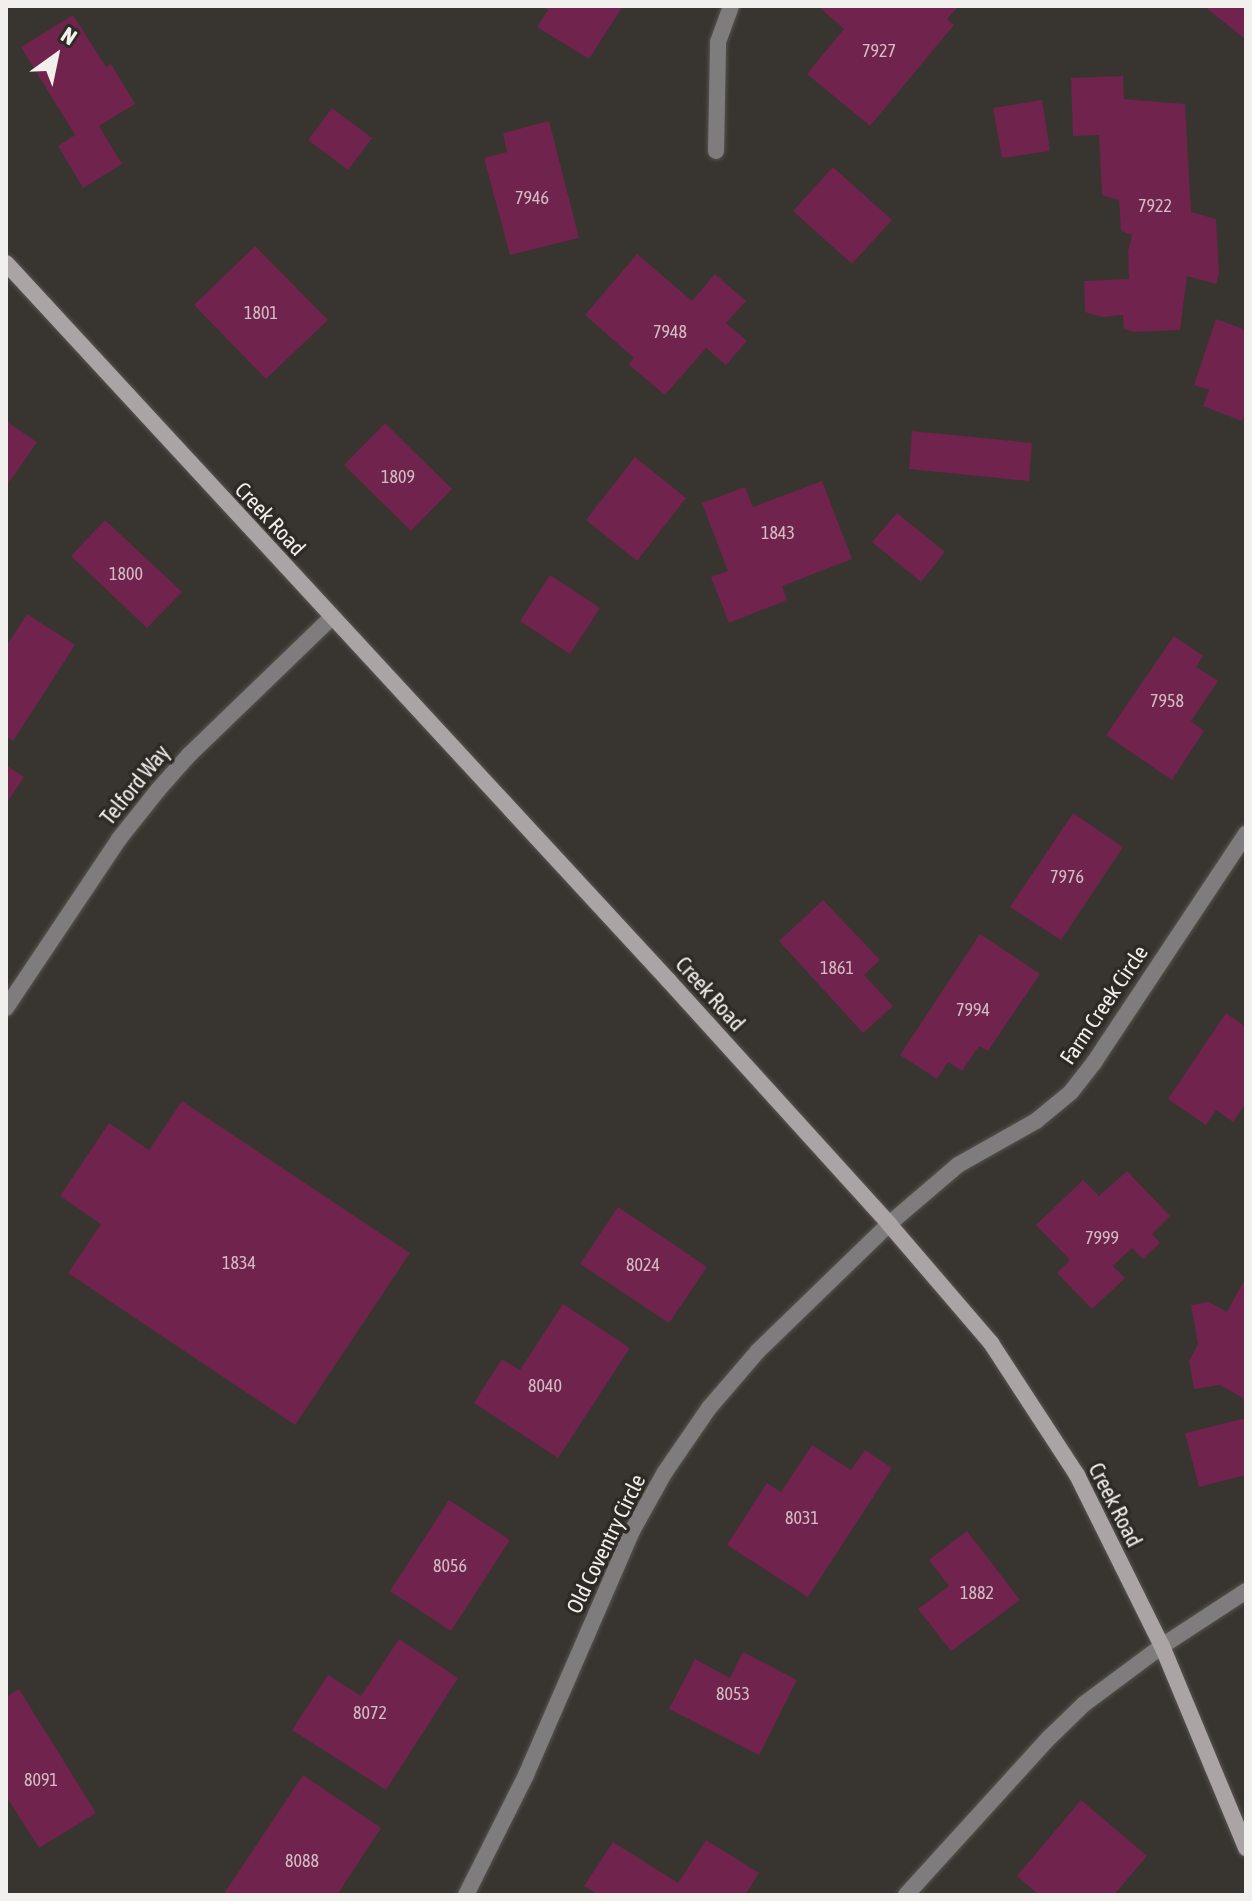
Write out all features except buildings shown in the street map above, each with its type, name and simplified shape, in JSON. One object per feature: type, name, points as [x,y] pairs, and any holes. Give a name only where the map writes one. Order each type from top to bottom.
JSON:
[{"type":"street","points":[[716,151],[718,42],[731,6]]},
{"type":"street","name":"Creek Road","points":[[6,263],[659,970],[889,1224],[991,1343],[1077,1475],[1162,1646],[1246,1848]]},
{"type":"street","name":"Telford Way","points":[[6,1008],[119,839],[158,790],[189,755],[331,618]]},
{"type":"street","name":"Farm Creek Circle","points":[[889,1224],[958,1165],[1036,1121],[1071,1092],[1095,1061],[1246,834]]},
{"type":"street","name":"Old Coventry Circle","points":[[466,1895],[526,1775],[632,1531],[665,1472],[709,1408],[758,1351],[889,1224]]},
{"type":"street","points":[[906,1895],[1084,1704],[1162,1646],[1246,1591]]}]
